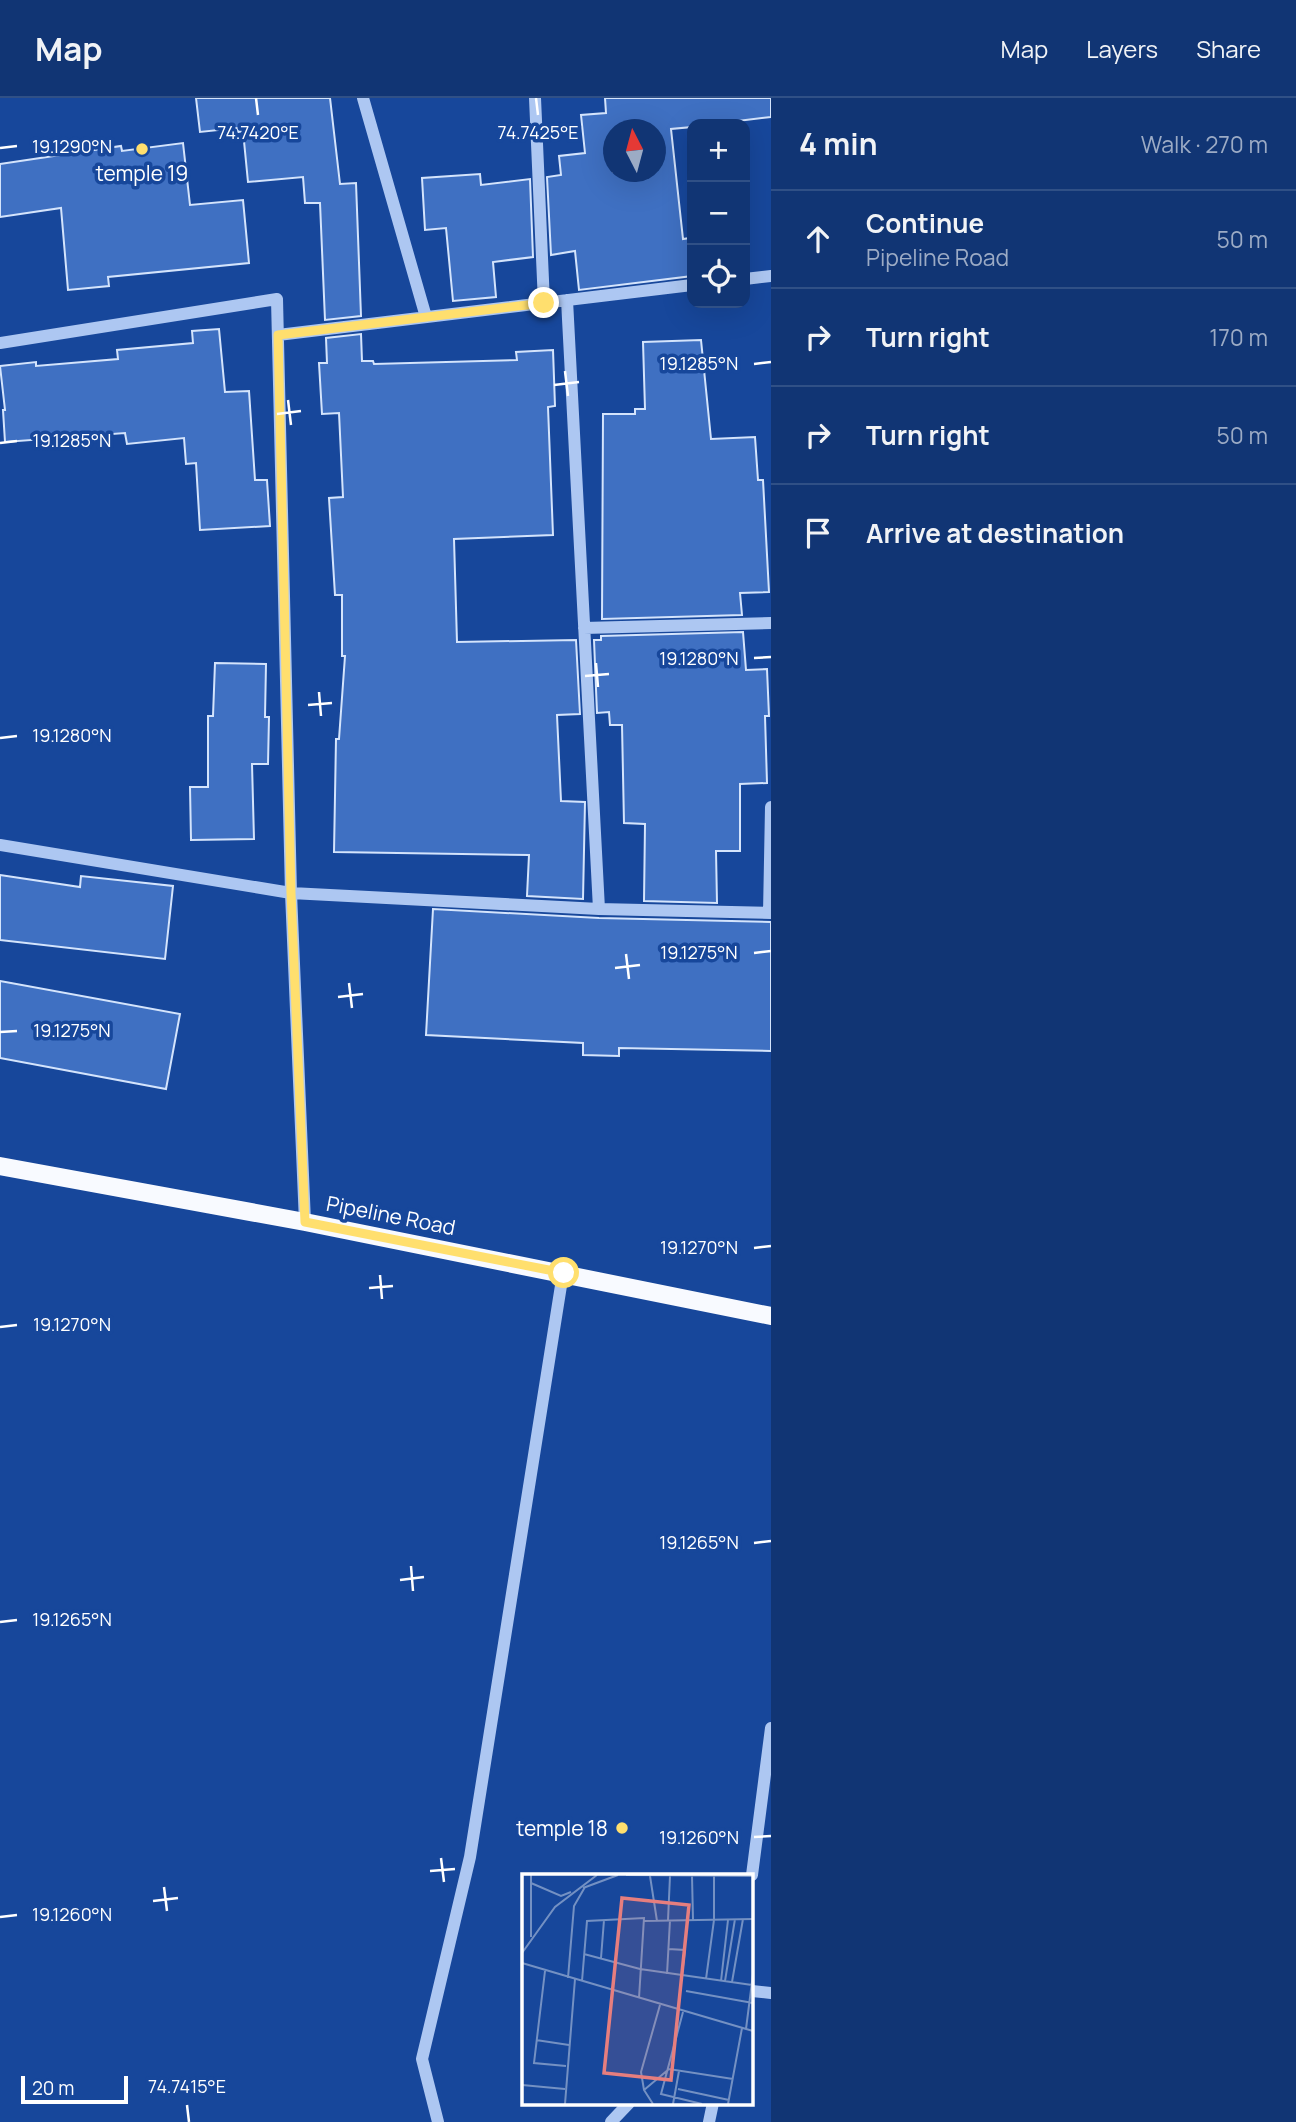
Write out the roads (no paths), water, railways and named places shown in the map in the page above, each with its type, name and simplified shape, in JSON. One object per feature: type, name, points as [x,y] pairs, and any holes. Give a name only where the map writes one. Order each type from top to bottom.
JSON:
[{"type":"main road","name":"Pipeline Road","points":[[0,1167],[305,1222],[771,1316]]},
{"type":"street","points":[[363,98],[426,317]]},
{"type":"street","points":[[535,98],[544,303]]},
{"type":"street","points":[[750,278],[771,276]]},
{"type":"street","points":[[278,335],[687,286]]},
{"type":"street","points":[[0,343],[277,299],[291,893],[305,1222]]},
{"type":"street","points":[[567,300],[599,909]]},
{"type":"street","points":[[584,628],[771,623]]},
{"type":"street","points":[[0,845],[291,893],[599,909],[770,913],[771,807]]},
{"type":"street","points":[[438,2122],[422,2059],[470,1857],[564,1273]]},
{"type":"street","points":[[752,1874],[771,1728]]},
{"type":"street","points":[[611,2122],[627,2105]]},
{"type":"place","name":"temple 19","points":[[142,149]]},
{"type":"place","name":"temple 18","points":[[622,1828]]}]
